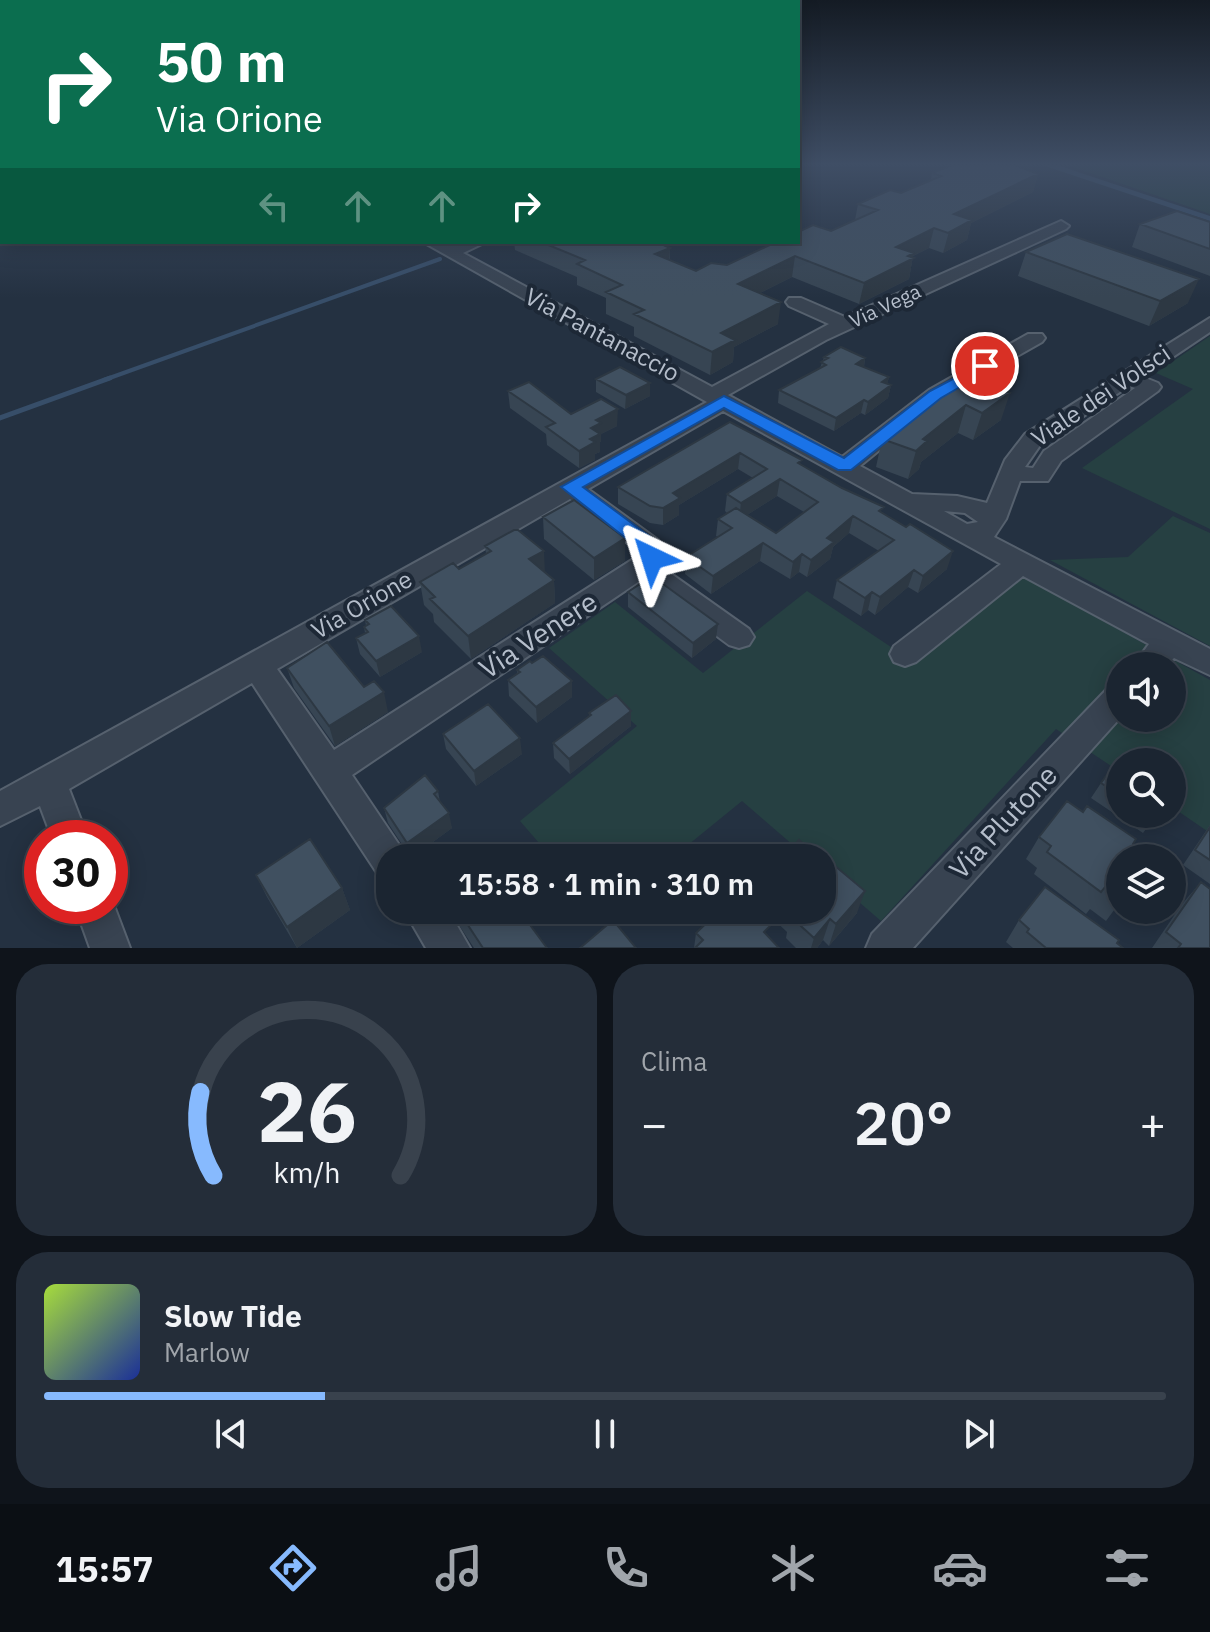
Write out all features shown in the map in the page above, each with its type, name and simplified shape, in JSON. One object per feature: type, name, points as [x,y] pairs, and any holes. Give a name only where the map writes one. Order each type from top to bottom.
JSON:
[{"type":"street","name":"Via Vega","points":[[719,398],[846,325],[1061,226]]},
{"type":"street","points":[[440,247],[463,244]]},
{"type":"street","name":"Via Pantanaccio","points":[[440,247],[899,496],[967,520],[1022,562],[1210,663]]},
{"type":"street","points":[[795,302],[846,325]]},
{"type":"street","name":"Viale dei Volsci","points":[[967,520],[1005,493],[1008,476],[1039,476],[1052,456],[1070,441],[1151,387],[1127,378],[1210,324]]},
{"type":"street","points":[[845,466],[936,394],[1035,338]]},
{"type":"street","name":"Via Orione","points":[[0,810],[570,487],[719,398]]},
{"type":"street","points":[[570,487],[651,548],[652,558],[642,567],[739,637]]},
{"type":"street","points":[[905,654],[1022,562]]},
{"type":"street","name":"Via Venere","points":[[330,771],[642,567]]},
{"type":"street","points":[[1161,652],[1170,642]]},
{"type":"street","points":[[257,665],[379,844]]},
{"type":"street","name":"Via Plutone","points":[[886,948],[1106,711]]},
{"type":"street","points":[[49,782],[63,820]]},
{"type":"street","points":[[101,924],[110,948]]},
{"type":"street","points":[[434,924],[450,948]]},
{"type":"green space","points":[[1210,336],[1210,529],[1082,468],[1193,389],[1156,373]]},
{"type":"green space","points":[[1173,516],[1210,533],[1210,646],[1050,560],[1128,557]]},
{"type":"green space","points":[[1014,572],[1159,652],[1106,652],[1106,732],[1186,732],[1186,667],[1210,680],[1210,833],[1186,817],[1186,748],[1106,748],[1106,763],[1056,729],[881,921],[836,882],[836,844],[792,844],[742,801],[689,844],[540,844],[520,821],[637,726],[549,648],[615,602],[703,673],[807,591],[909,659]]},
{"type":"water","points":[[1175,209],[1190,209],[1210,216],[1210,221]]},
{"type":"building","points":[[875,209],[964,209],[954,214],[972,220],[948,233],[934,228],[896,247],[914,253],[908,256],[914,258],[864,283],[795,256],[738,284],[781,302],[721,333],[735,340],[712,352],[634,314],[644,310],[606,292],[622,285],[577,264],[585,260],[546,244],[661,244],[670,248],[655,254],[696,271],[711,263],[727,265],[772,244],[800,244],[800,231],[813,225],[831,231],[878,210]]},
{"type":"building","points":[[1177,211],[1210,222],[1210,249],[1140,224]]},
{"type":"building","points":[[1067,234],[1199,279],[1160,301],[1026,252]]},
{"type":"building","points":[[841,347],[865,358],[856,364],[889,377],[882,382],[891,385],[868,402],[864,400],[836,418],[779,390],[826,365],[821,362],[828,358],[824,357]]},
{"type":"building","points":[[620,367],[650,383],[626,395],[596,379]]},
{"type":"building","points":[[971,376],[1010,393],[982,413],[966,405],[923,439],[927,441],[916,451],[882,439],[918,408],[921,409]]},
{"type":"building","points":[[529,382],[571,414],[601,399],[618,409],[596,420],[601,423],[591,428],[600,434],[590,439],[595,442],[579,451],[546,427],[555,423],[508,391]]},
{"type":"building","points":[[730,422],[802,460],[798,463],[842,488],[884,507],[879,511],[906,527],[910,524],[953,551],[923,576],[914,570],[880,597],[872,592],[865,598],[837,580],[894,540],[853,516],[827,538],[834,542],[811,560],[802,554],[793,562],[763,543],[713,576],[686,557],[732,528],[718,519],[736,508],[776,533],[818,502],[780,479],[741,503],[727,494],[767,469],[740,453],[673,493],[680,498],[663,508],[650,506],[618,487]]},
{"type":"building","points":[[574,500],[625,538],[594,558],[543,517]]},
{"type":"building","points":[[514,530],[544,551],[529,559],[554,580],[468,636],[430,599],[435,597],[420,582],[453,563],[459,569],[491,551],[485,546]]},
{"type":"building","points":[[652,576],[718,624],[693,643],[628,592]]},
{"type":"building","points":[[391,606],[419,636],[376,661],[356,638],[368,632],[364,627],[369,624],[365,620]]},
{"type":"building","points":[[327,642],[364,687],[374,681],[384,692],[329,726],[287,668]]},
{"type":"building","points":[[543,656],[572,681],[536,707],[508,680],[530,661],[532,663]]},
{"type":"building","points":[[616,695],[631,711],[569,759],[553,743]]},
{"type":"building","points":[[488,704],[520,738],[474,771],[443,734]]},
{"type":"building","points":[[425,775],[438,791],[434,794],[449,813],[407,843],[384,808]]},
{"type":"building","points":[[1067,801],[1083,812],[1087,806],[1106,819],[1106,828],[1120,828],[1136,839],[1133,844],[1106,844],[1106,888],[1101,892],[1047,852],[1051,846],[1039,837]]},
{"type":"building","points":[[1210,827],[1210,860],[1195,850]]},
{"type":"building","points":[[310,839],[342,888],[287,927],[256,875]]},
{"type":"building","points":[[836,867],[865,891],[836,924]]},
{"type":"building","points":[[1201,882],[1210,889],[1210,948],[1178,948],[1181,944],[1166,932],[1172,924],[1186,924],[1186,903]]},
{"type":"building","points":[[1045,887],[1119,940],[1117,943],[1123,948],[1046,948],[1027,932],[1029,929],[1019,920]]},
{"type":"building","points":[[467,924],[529,924],[547,948],[483,948]]},
{"type":"building","points":[[608,924],[616,924],[636,948],[580,948]]},
{"type":"building","points":[[705,924],[768,924],[770,926],[764,932],[779,948],[695,948],[703,940],[696,933]]},
{"type":"building","points":[[799,924],[826,924],[814,938]]},
{"type":"waterway","points":[[104,380],[440,259],[434,261]]},
{"type":"waterway","points":[[0,418],[110,378]]},
{"type":"route","points":[[652,558],[653,551],[649,546],[570,487],[724,401],[845,466],[936,394],[985,366]]}]
